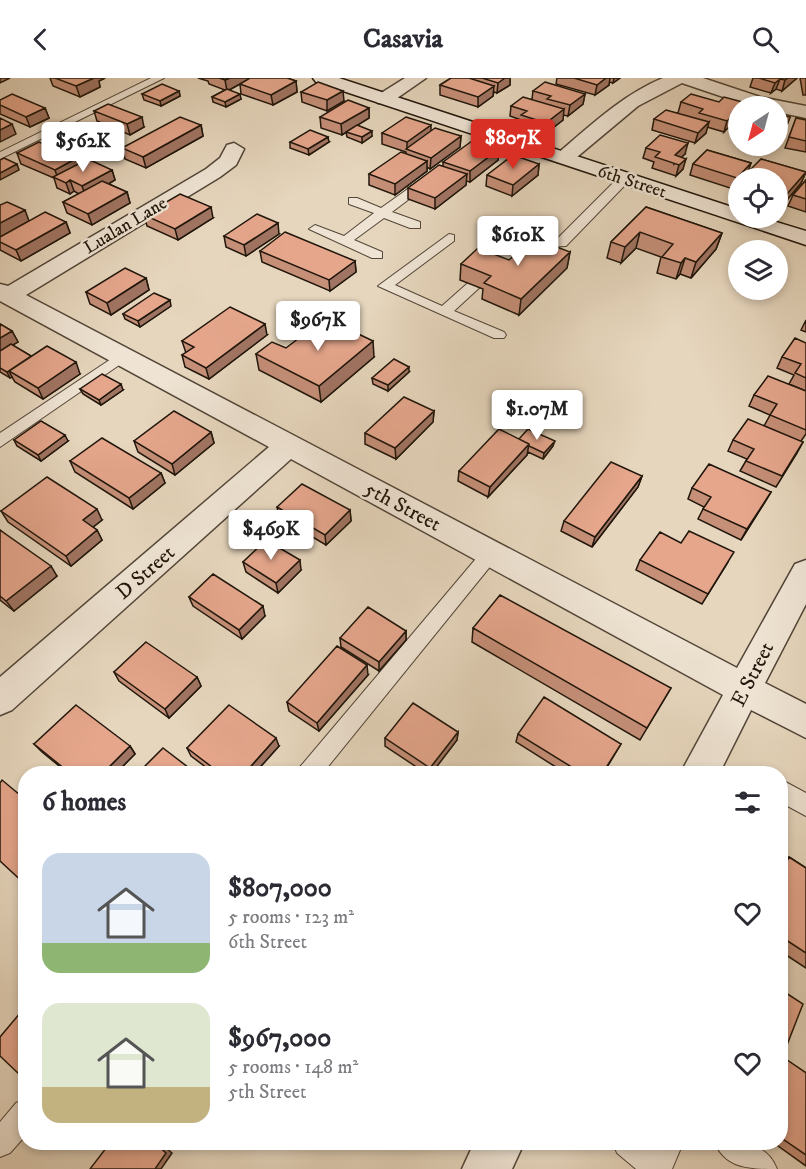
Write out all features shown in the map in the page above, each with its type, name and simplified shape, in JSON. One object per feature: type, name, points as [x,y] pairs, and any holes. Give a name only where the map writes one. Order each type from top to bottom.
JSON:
[{"type":"street","name":"6th Street","points":[[322,78],[483,137],[564,158],[728,213]]},
{"type":"street","points":[[384,99],[417,78]]},
{"type":"street","points":[[564,158],[628,103],[651,88],[678,78]]},
{"type":"street","points":[[686,78],[756,102],[806,112]]},
{"type":"street","name":"Lualan Lane","points":[[4,293],[213,173],[229,161],[234,148]]},
{"type":"street","points":[[774,228],[806,238]]},
{"type":"street","name":"5th Street","points":[[4,293],[806,722]]},
{"type":"street","name":"D Street","points":[[0,699],[289,445]]},
{"type":"street","name":"E Street","points":[[703,766],[806,573]]},
{"type":"street","points":[[486,1169],[496,1150]]},
{"type":"lane","points":[[0,156],[159,78]]},
{"type":"lane","points":[[345,241],[440,170]]},
{"type":"lane","points":[[491,270],[519,244],[561,243],[626,178]]},
{"type":"lane","points":[[353,201],[415,225]]},
{"type":"lane","points":[[315,229],[377,255]]},
{"type":"lane","points":[[449,237],[386,286],[499,335]]},
{"type":"lane","points":[[444,312],[474,285]]},
{"type":"lane","points":[[0,441],[123,356]]},
{"type":"lane","points":[[315,766],[491,553]]},
{"type":"lane","points":[[788,795],[806,805]]},
{"type":"lane","points":[[0,1143],[18,1122]]},
{"type":"lane","points":[[635,1150],[658,1169],[666,1150]]},
{"type":"lane","points":[[738,1150],[763,1169]]},
{"type":"building","points":[[55,78],[94,78],[76,86]]},
{"type":"building","points":[[250,78],[287,78],[296,81],[271,95],[240,84]]},
{"type":"building","points":[[451,78],[469,78],[494,86],[478,97],[440,85]]},
{"type":"building","points":[[482,78],[505,78],[498,83]]},
{"type":"building","points":[[574,78],[606,78],[597,85]]},
{"type":"building","points":[[759,78],[788,78],[780,79],[775,83]]},
{"type":"building","points":[[318,82],[343,91],[327,100],[301,92]]},
{"type":"building","points":[[545,82],[585,94],[570,105],[547,99],[551,96],[533,91]]},
{"type":"building","points":[[162,84],[179,91],[160,101],[142,94]]},
{"type":"building","points":[[227,89],[240,94],[225,102],[212,97]]},
{"type":"building","points":[[12,94],[45,108],[26,117],[0,105],[0,100]]},
{"type":"building","points":[[691,94],[719,102],[724,97],[728,98],[728,120],[699,113],[703,109],[681,102]]},
{"type":"building","points":[[523,97],[564,109],[546,123],[521,115],[527,111],[511,106]]},
{"type":"building","points":[[348,100],[369,108],[341,124],[320,117]]},
{"type":"building","points":[[108,104],[142,117],[127,124],[94,111]]},
{"type":"building","points":[[666,110],[709,122],[698,133],[654,119]]},
{"type":"building","points":[[180,117],[201,125],[143,157],[122,148]]},
{"type":"building","points":[[406,117],[431,125],[407,142],[382,133]]},
{"type":"building","points":[[0,118],[12,124],[0,130]]},
{"type":"building","points":[[796,118],[806,120],[806,141],[789,137]]},
{"type":"building","points":[[357,125],[372,131],[362,137],[346,132]]},
{"type":"building","points":[[435,128],[461,136],[431,158],[406,149]]},
{"type":"building","points":[[310,130],[328,137],[308,149],[290,142]]},
{"type":"building","points":[[660,135],[688,143],[675,155],[686,159],[679,165],[655,157],[660,152],[646,148]]},
{"type":"building","points":[[472,141],[499,149],[470,171],[443,162]]},
{"type":"building","points":[[39,142],[77,158],[55,170],[17,153]]},
{"type":"building","points":[[707,150],[751,163],[746,168],[728,168],[728,175],[693,164]]},
{"type":"building","points":[[401,152],[427,161],[395,184],[369,174]]},
{"type":"building","points":[[513,155],[539,164],[513,185],[487,175]]},
{"type":"building","points":[[4,158],[17,164],[0,173],[0,160]]},
{"type":"building","points":[[88,159],[112,170],[82,186],[70,180],[66,183],[53,177]]},
{"type":"building","points":[[761,159],[806,172],[788,193],[788,168],[752,168]]},
{"type":"building","points":[[439,165],[467,174],[435,198],[408,188]]},
{"type":"building","points":[[806,180],[806,199],[793,195]]},
{"type":"building","points":[[102,181],[127,192],[88,214],[63,202]]},
{"type":"building","points":[[180,194],[211,207],[175,229],[144,215]]},
{"type":"building","points":[[7,202],[25,210],[0,223],[0,205]]},
{"type":"building","points":[[646,207],[722,233],[696,262],[685,258],[681,263],[662,257],[673,244],[640,232],[625,247],[611,242]]},
{"type":"building","points":[[45,212],[66,222],[16,250],[0,242],[0,237]]},
{"type":"building","points":[[257,214],[278,223],[244,245],[224,236]]},
{"type":"building","points":[[285,232],[355,261],[329,280],[260,251]]},
{"type":"building","points":[[533,238],[570,252],[521,299],[484,283],[491,276],[461,264],[478,248],[509,260]]},
{"type":"building","points":[[125,268],[146,278],[107,303],[86,292]]},
{"type":"building","points":[[154,293],[170,300],[138,321],[123,314]]},
{"type":"building","points":[[230,307],[265,324],[206,368],[182,355],[194,347],[182,341]]},
{"type":"building","points":[[325,318],[373,341],[319,386],[256,354],[272,342],[286,348]]},
{"type":"building","points":[[0,324],[12,331],[0,338]]},
{"type":"building","points":[[795,338],[806,343],[806,378],[795,373],[801,364],[782,357]]},
{"type":"building","points":[[11,344],[31,356],[7,372],[0,368],[0,351]]},
{"type":"building","points":[[47,346],[76,362],[38,388],[9,371]]},
{"type":"building","points":[[394,359],[409,367],[388,385],[372,378]]},
{"type":"building","points":[[102,374],[121,384],[99,400],[80,389]]},
{"type":"building","points":[[768,376],[806,391],[806,430],[770,415],[777,404],[754,395]]},
{"type":"building","points":[[404,397],[434,411],[395,448],[365,433]]},
{"type":"building","points":[[174,411],[211,432],[172,464],[134,441]]},
{"type":"building","points":[[748,419],[803,442],[782,476],[746,461],[754,449],[733,440]]},
{"type":"building","points":[[41,421],[65,435],[38,455],[14,440]]},
{"type":"building","points":[[499,429],[529,444],[490,487],[459,471]]},
{"type":"building","points":[[528,429],[555,441],[544,453],[519,439]]},
{"type":"building","points":[[102,438],[161,473],[129,498],[70,461]]},
{"type":"building","points":[[611,462],[642,476],[595,537],[564,521]]},
{"type":"building","points":[[709,464],[771,492],[747,529],[703,509],[711,497],[692,488]]},
{"type":"building","points":[[47,477],[97,509],[83,520],[97,530],[66,556],[1,511]]},
{"type":"building","points":[[302,484],[350,510],[325,535],[277,507]]},
{"type":"building","points":[[0,530],[51,566],[6,601],[0,596]]},
{"type":"building","points":[[689,531],[734,552],[708,594],[640,560],[660,532],[681,543]]},
{"type":"building","points":[[266,540],[300,560],[276,583],[243,562]]},
{"type":"building","points":[[213,574],[263,606],[239,630],[189,597]]},
{"type":"building","points":[[500,595],[671,688],[647,728],[473,628]]},
{"type":"building","points":[[368,607],[406,631],[379,662],[340,638]]},
{"type":"building","points":[[146,642],[197,677],[165,709],[114,672]]},
{"type":"building","points":[[337,646],[367,665],[317,723],[287,702]]},
{"type":"building","points":[[544,697],[621,744],[607,766],[570,766],[518,734]]},
{"type":"building","points":[[413,703],[458,732],[432,766],[427,766],[385,738]]},
{"type":"building","points":[[76,705],[130,746],[110,766],[61,766],[34,744]]},
{"type":"building","points":[[229,705],[276,738],[251,766],[211,766],[187,748]]},
{"type":"building","points":[[163,748],[187,766],[145,766]]},
{"type":"building","points":[[2,780],[18,793],[18,878],[0,861],[0,783]]},
{"type":"building","points":[[789,857],[806,868],[806,953],[788,941]]},
{"type":"building","points":[[788,994],[803,1004],[788,1042]]},
{"type":"building","points":[[18,1016],[18,1073],[0,1056],[0,1037]]},
{"type":"building","points":[[788,1061],[806,1073],[806,1155],[788,1143]]},
{"type":"building","points":[[105,1150],[163,1150],[166,1153],[155,1169],[90,1169]]}]
